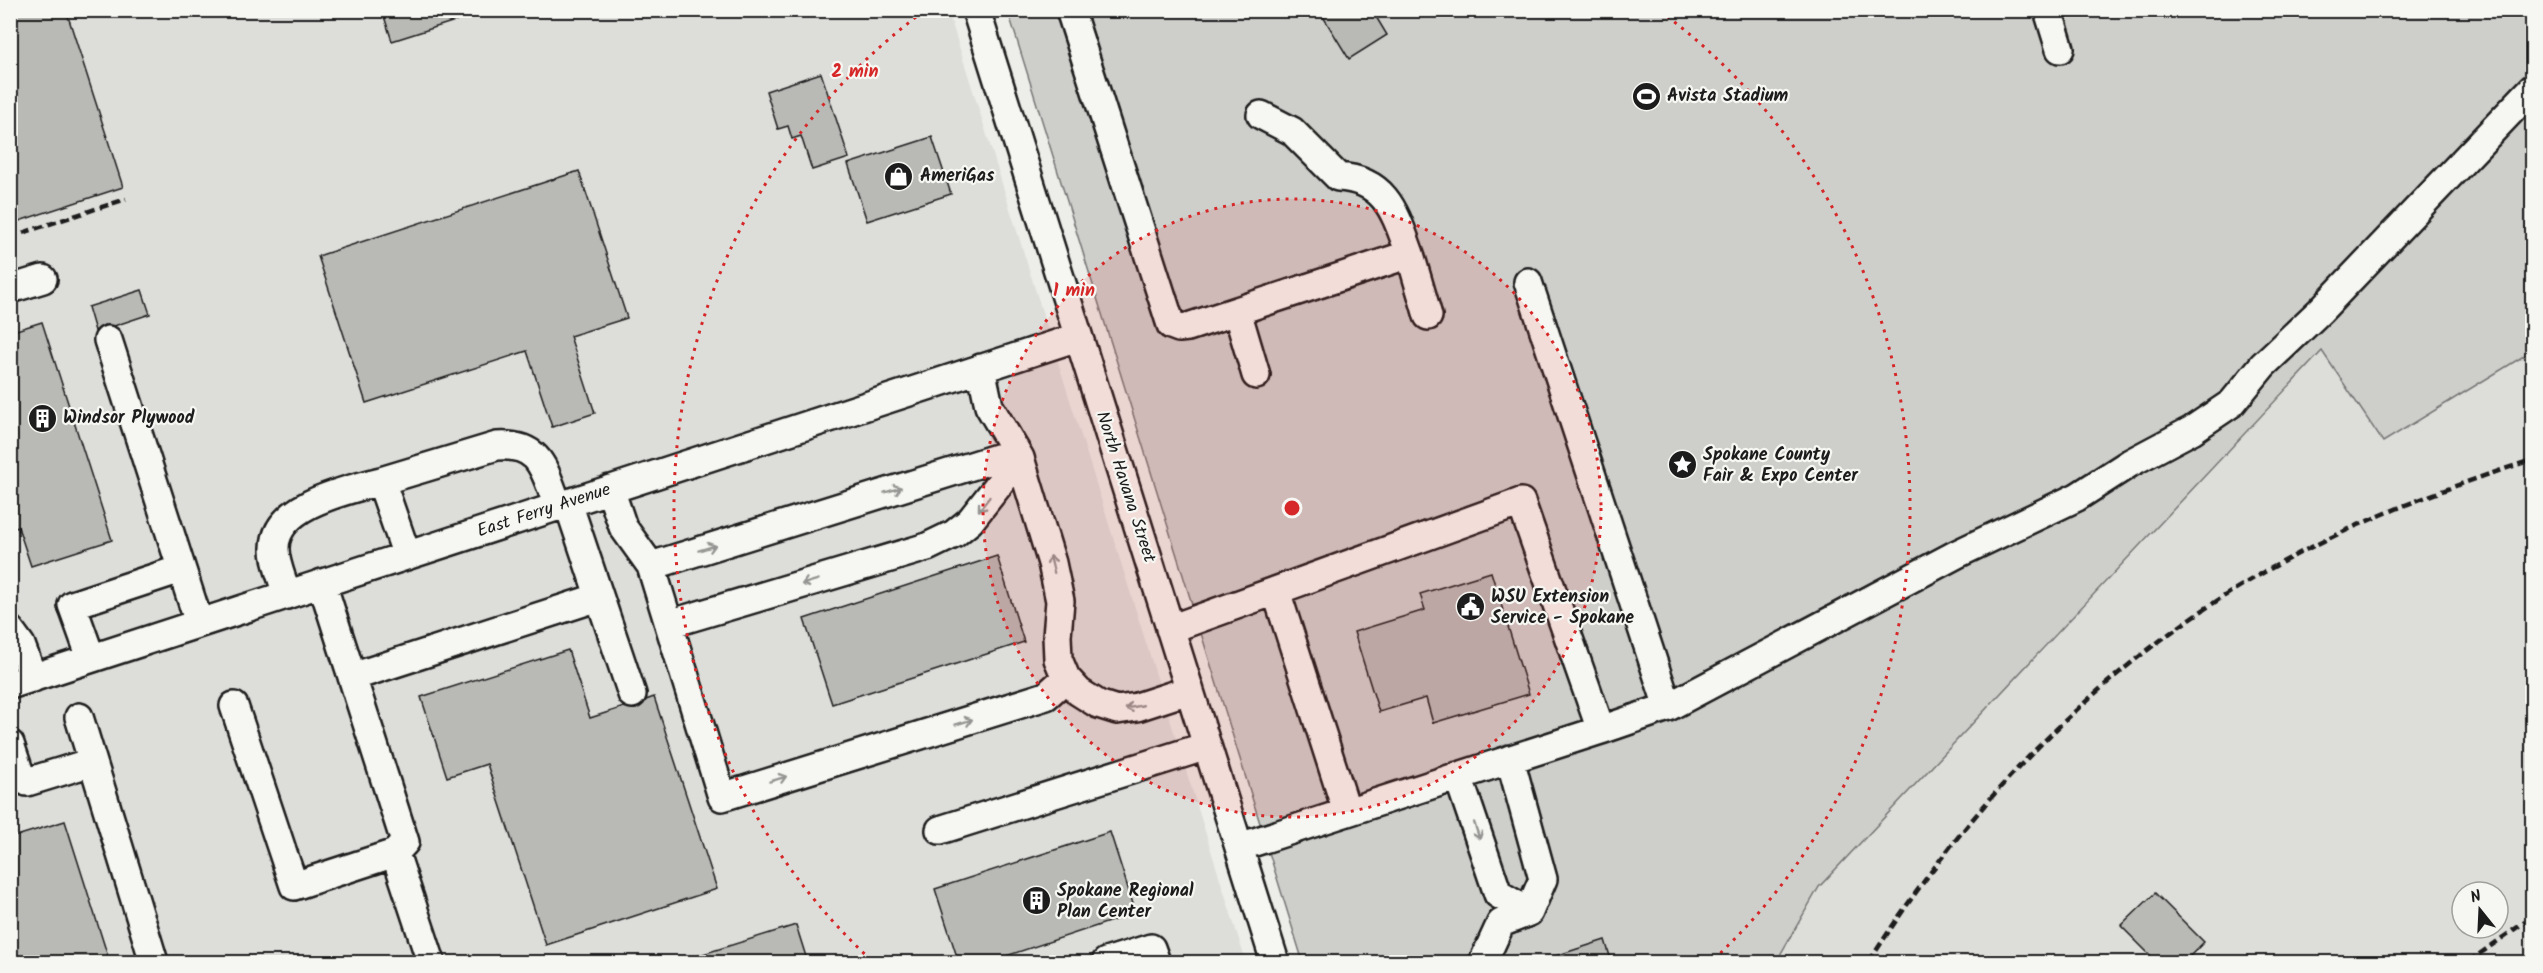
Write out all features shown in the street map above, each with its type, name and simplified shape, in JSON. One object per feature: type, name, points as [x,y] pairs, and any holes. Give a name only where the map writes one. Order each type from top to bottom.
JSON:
[{"type":"street","name":"North Havana Street","points":[[976,10],[1275,963]]},
{"type":"street","points":[[1070,10],[1171,325],[1179,328],[1237,311],[1410,254]]},
{"type":"street","points":[[2049,10],[2060,49]]},
{"type":"street","points":[[1239,847],[1601,730],[1668,706],[1957,554],[2077,497],[2130,463],[2192,430],[2232,403],[2263,364],[2328,303],[2532,89]]},
{"type":"street","points":[[1261,115],[1292,131],[1338,177],[1351,178],[1372,185],[1392,206],[1410,254],[1428,316]]},
{"type":"street","points":[[10,289],[43,279]]},
{"type":"street","points":[[1528,282],[1668,706]]},
{"type":"street","points":[[1237,311],[1256,375]]},
{"type":"street","name":"East Ferry Avenue","points":[[22,681],[1078,337]]},
{"type":"street","points":[[108,340],[199,623]]},
{"type":"street","points":[[981,368],[989,406],[1018,455],[1052,563],[1060,601],[1058,659],[1066,678],[1079,692],[1098,704],[1117,710],[1137,707],[1190,690]]},
{"type":"street","points":[[287,595],[275,548],[278,531],[284,520],[308,505],[345,490],[497,446],[512,445],[526,448],[543,469],[563,505],[599,597],[632,694]]},
{"type":"street","points":[[651,566],[1018,455]]},
{"type":"street","points":[[669,624],[927,547],[954,534],[970,521],[1018,455]]},
{"type":"street","points":[[381,480],[407,556]]},
{"type":"street","points":[[610,489],[623,526],[651,566],[722,797],[1046,696],[1066,678]]},
{"type":"street","points":[[1170,629],[1521,502],[1601,730]]},
{"type":"street","points":[[91,658],[72,605],[181,569]]},
{"type":"street","points":[[234,706],[294,886],[395,853],[405,842],[322,583]]},
{"type":"street","points":[[1276,591],[1347,812]]},
{"type":"street","points":[[352,677],[599,597]]},
{"type":"street","points":[[10,630],[21,645],[22,681]]},
{"type":"street","points":[[79,717],[154,963]]},
{"type":"street","points":[[10,744],[21,777],[27,782],[92,762]]},
{"type":"street","points":[[940,830],[1207,746]]},
{"type":"street","points":[[1483,963],[1501,923],[1529,912],[1543,879],[1510,759]]},
{"type":"street","points":[[1458,776],[1498,894],[1529,912]]},
{"type":"street","points":[[395,853],[431,963]]},
{"type":"street","points":[[1106,963],[1151,948],[1156,963]]},
{"type":"shaded area","points":[[10,11],[948,11],[1246,962],[11,962]]},
{"type":"shaded area","name":"Spokane County Fair & Expo Center","points":[[1008,11],[2532,11],[2532,351],[2383,442],[2322,351],[1819,887],[1776,962],[1303,962]]},
{"type":"shaded area","points":[[2323,350],[2383,442],[2532,351],[2532,962],[1776,962],[1819,887]]},
{"type":"building","points":[[10,10],[66,10],[123,187],[10,224]]},
{"type":"building","points":[[382,10],[473,10],[474,15],[392,41]]},
{"type":"building","points":[[1319,10],[1372,10],[1387,35],[1349,59]]},
{"type":"building","points":[[821,73],[849,158],[812,170],[801,136],[792,139],[788,126],[778,129],[766,91]]},
{"type":"building","points":[[932,137],[951,194],[867,221],[848,164]]},
{"type":"building","points":[[579,171],[627,318],[570,336],[595,413],[552,427],[527,351],[366,403],[318,256]]},
{"type":"building","points":[[142,290],[150,314],[114,326],[104,325],[95,331],[88,307]]},
{"type":"building","name":"Windsor Plywood","points":[[42,322],[112,540],[31,566],[18,527],[10,530],[10,332]]},
{"type":"building","points":[[997,556],[1024,642],[832,704],[804,619]]},
{"type":"building","points":[[1491,572],[1529,694],[1433,723],[1426,698],[1379,712],[1354,632],[1425,610],[1420,594]]},
{"type":"building","points":[[568,650],[590,718],[624,707],[636,709],[646,700],[654,697],[717,889],[546,945],[487,764],[447,777],[421,697]]},
{"type":"building","points":[[65,821],[110,963],[10,963],[10,838]]},
{"type":"building","name":"Spokane Regional Plan Center","points":[[1110,832],[1136,913],[985,963],[959,963],[935,889]]},
{"type":"building","points":[[2155,893],[2204,942],[2183,963],[2158,963],[2121,926]]},
{"type":"building","points":[[796,925],[808,963],[690,963],[690,958]]},
{"type":"building","points":[[1605,940],[1612,963],[1550,963],[1549,958]]},
{"type":"railway","points":[[10,237],[126,199]]},
{"type":"railway","points":[[1869,962],[1943,856],[2027,759],[2121,671],[2172,632],[2226,595],[2299,553],[2414,502],[2532,460]]},
{"type":"railway","points":[[2468,962],[2532,917]]},
{"type":"place","name":"Avista Stadium","points":[[1646,96]]},
{"type":"place","name":"AmeriGas","points":[[899,176]]},
{"type":"place","name":"Windsor Plywood","points":[[42,418]]},
{"type":"place","name":"Spokane County Fair & Expo Center","points":[[1682,465]]},
{"type":"place","name":"WSU Extension Service - Spokane","points":[[1470,607]]},
{"type":"place","name":"Spokane Regional Plan Center","points":[[1036,901]]}]
